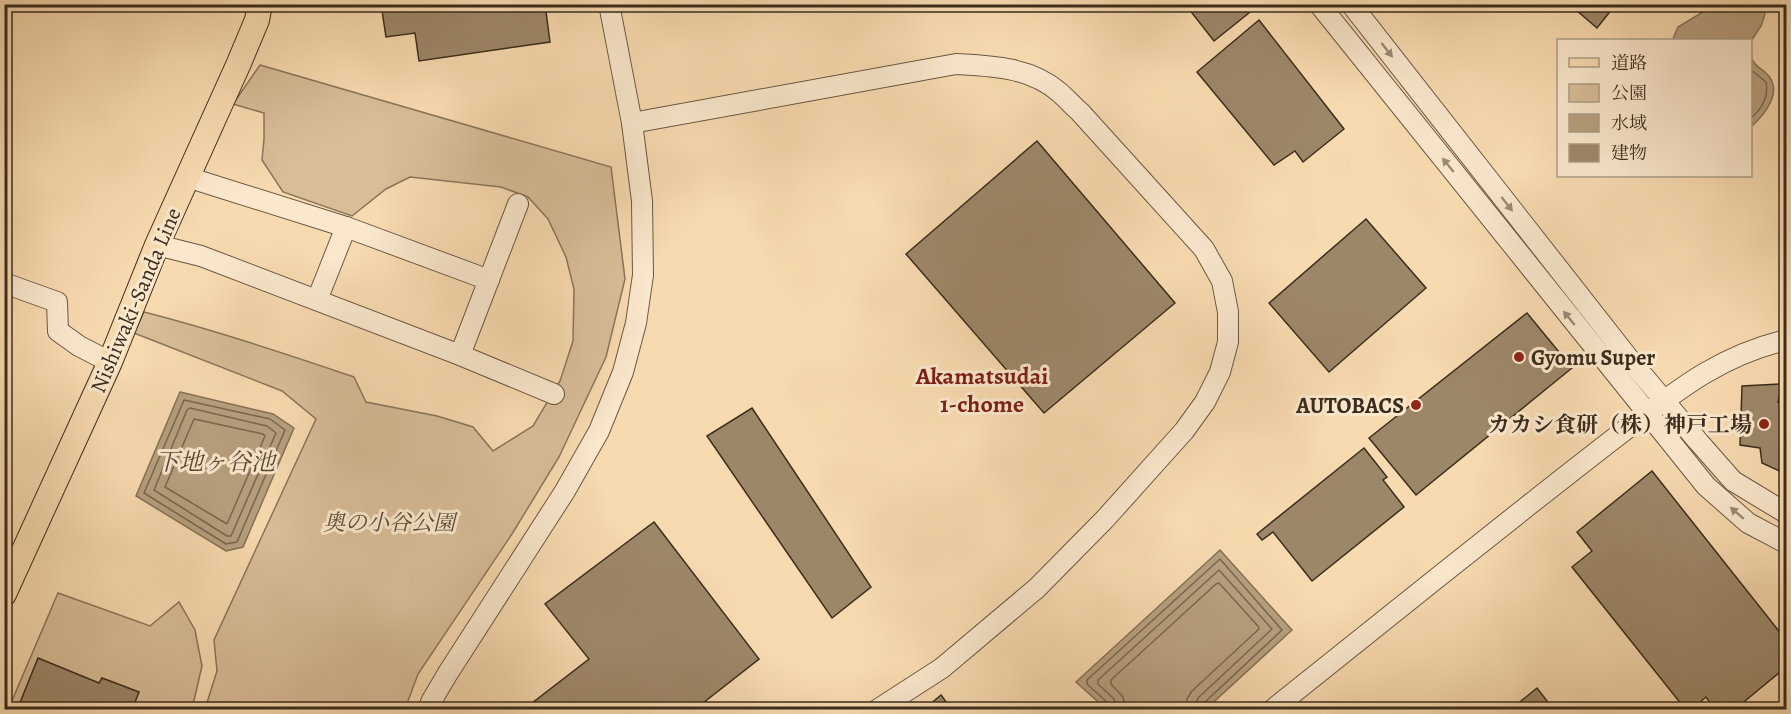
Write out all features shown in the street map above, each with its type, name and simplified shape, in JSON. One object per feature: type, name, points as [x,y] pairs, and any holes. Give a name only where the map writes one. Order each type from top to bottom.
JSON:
[{"type":"main road","name":"Nishiwaki-Sanda Line","points":[[4,594],[110,362],[157,245],[239,63],[260,4]]},
{"type":"street","points":[[428,710],[448,673],[565,491],[600,431],[622,372],[636,323],[643,275],[642,201],[632,123],[609,4]]},
{"type":"street","points":[[1319,4],[1706,486],[1748,523],[1786,543]]},
{"type":"street","points":[[1351,4],[1663,400],[1733,481],[1786,513]]},
{"type":"street","points":[[632,123],[956,64],[1001,66],[1031,75],[1058,91],[1080,112],[1204,249],[1222,281],[1228,312],[1228,342],[1220,372],[1205,402],[1184,431],[1105,519],[1037,588],[942,668],[877,710]]},
{"type":"street","points":[[187,177],[346,227],[489,280]]},
{"type":"street","points":[[460,355],[518,204]]},
{"type":"street","points":[[317,300],[346,227]]},
{"type":"street","points":[[157,245],[201,256],[460,355],[554,394]]},
{"type":"street","points":[[4,283],[57,302],[58,331],[79,346],[110,362]]},
{"type":"street","points":[[1272,710],[1663,400],[1728,360],[1760,346],[1786,340]]},
{"type":"green space","name":"奥の小谷公園","points":[[260,65],[611,167],[625,279],[606,357],[559,457],[512,534],[418,674],[405,709],[205,709],[217,671],[214,640],[316,419],[282,391],[134,333],[144,312],[276,351],[354,377],[366,402],[437,416],[473,427],[493,451],[533,426],[560,381],[573,341],[574,289],[566,257],[548,219],[528,197],[501,187],[410,177],[386,189],[352,216],[283,192],[262,160],[264,113],[233,104]]},
{"type":"green space","points":[[58,593],[150,626],[179,602],[195,630],[202,666],[192,709],[8,710]]},
{"type":"water","points":[[1716,4],[1763,5],[1765,14],[1761,26],[1752,40],[1673,39],[1678,27]]},
{"type":"water","points":[[1752,60],[1767,74],[1774,88],[1770,103],[1752,126]]},
{"type":"water","name":"下地ヶ谷池","points":[[180,392],[273,414],[294,428],[243,547],[226,551],[136,496]]},
{"type":"water","points":[[1220,550],[1292,630],[1206,709],[1106,709],[1076,682]]},
{"type":"building","points":[[381,4],[545,4],[550,42],[419,61],[415,33],[386,37]]},
{"type":"building","points":[[1185,4],[1260,4],[1214,41]]},
{"type":"building","points":[[1569,4],[1616,4],[1597,28]]},
{"type":"building","points":[[1259,20],[1344,129],[1303,162],[1295,151],[1274,165],[1197,72]]},
{"type":"building","points":[[1037,141],[1175,303],[1044,413],[906,254]]},
{"type":"building","points":[[1366,219],[1426,288],[1329,372],[1269,303]]},
{"type":"building","points":[[1527,313],[1572,368],[1416,495],[1369,438]]},
{"type":"building","name":"カカシ食研（株）神戸工場","points":[[1782,384],[1778,402],[1786,403],[1786,474],[1762,463],[1760,448],[1740,445],[1742,386]]},
{"type":"building","points":[[752,408],[871,587],[832,618],[707,436]]},
{"type":"building","points":[[1364,448],[1387,477],[1383,480],[1404,507],[1312,581],[1273,532],[1262,540],[1257,534]]},
{"type":"building","points":[[1652,471],[1786,640],[1786,667],[1734,710],[1715,710],[1706,697],[1691,710],[1686,710],[1572,567],[1592,551],[1577,532]]},
{"type":"building","points":[[654,522],[759,659],[694,710],[523,710],[589,659],[545,604]]},
{"type":"building","points":[[38,658],[99,683],[102,678],[139,692],[132,710],[17,710]]},
{"type":"building","points":[[1537,688],[1554,710],[1510,710]]},
{"type":"building","points":[[941,695],[952,710],[923,710]]},
{"type":"place","name":"Gyomu Super","points":[[1519,357]]},
{"type":"place","name":"AUTOBACS","points":[[1416,405]]},
{"type":"place","name":"カカシ食研（株）神戸工場","points":[[1764,424]]},
{"type":"district","name":"Akamatsudai 1-chome","points":[[982,390]]}]
